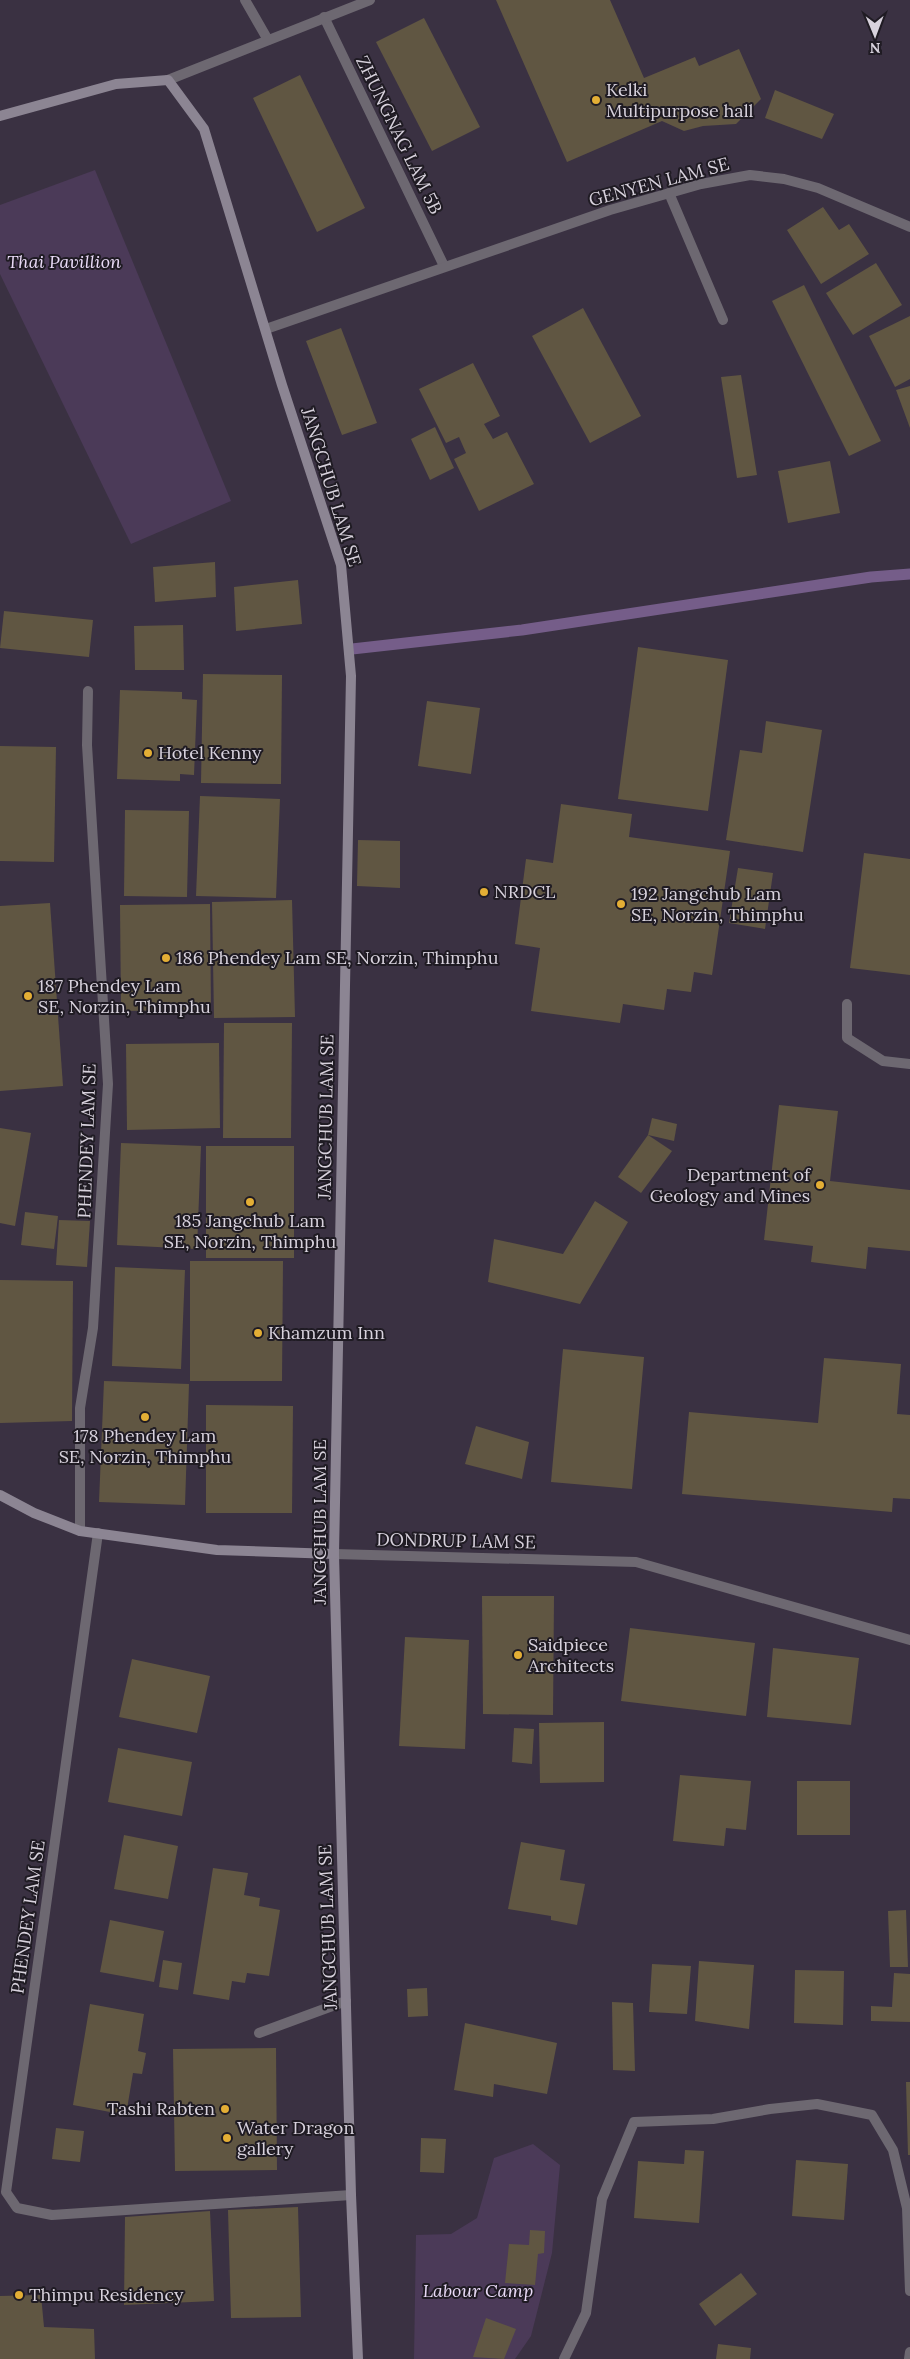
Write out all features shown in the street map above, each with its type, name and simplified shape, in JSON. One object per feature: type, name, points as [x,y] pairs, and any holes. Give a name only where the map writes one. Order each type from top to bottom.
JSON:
[{"type":"main road","points":[[0,116],[116,84],[168,80]]},
{"type":"main road","name":"JANGCHUB LAM SE","points":[[168,80],[204,130],[341,565],[351,656],[334,1554],[351,2195],[358,2359]]},
{"type":"main road","name":"DONDRUP LAM SE","points":[[0,1495],[34,1513],[80,1531],[217,1550],[334,1554]]},
{"type":"street","points":[[245,0],[268,40]]},
{"type":"street","points":[[168,80],[370,0]]},
{"type":"street","name":"ZHUNGNAG LAM 5B","points":[[324,18],[444,266]]},
{"type":"street","name":"GENYEN LAM SE","points":[[266,329],[610,210],[669,193],[750,175],[784,179],[818,188],[910,226]]},
{"type":"street","points":[[669,193],[723,320]]},
{"type":"street","name":"PHENDEY LAM SE","points":[[80,1531],[80,1408],[93,1328],[108,1084],[87,745],[88,691]]},
{"type":"street","points":[[847,1004],[847,1038],[883,1061],[910,1064]]},
{"type":"street","name":"PHENDEY LAM SE","points":[[98,1533],[6,2192],[17,2208],[52,2215],[351,2195]]},
{"type":"street","name":"DONDRUP LAM SE","points":[[334,1554],[636,1562],[910,1640]]},
{"type":"street","points":[[259,2033],[346,2001]]},
{"type":"street","points":[[564,2359],[586,2314],[602,2199],[634,2122],[713,2119],[770,2109],[817,2104],[872,2115],[893,2150],[907,2208],[910,2291]]},
{"type":"street","points":[[909,2359],[910,2352]]},
{"type":"green space","name":"Thai Pavillion","points":[[95,170],[231,501],[131,544],[0,274],[0,205]]},
{"type":"green space","name":"Labour Camp","points":[[533,2144],[560,2165],[552,2253],[531,2336],[515,2359],[414,2359],[416,2235],[451,2234],[477,2218],[494,2158]]},
{"type":"building","name":"Kelki Multipurpose hall","points":[[496,0],[610,0],[644,78],[695,57],[699,66],[739,49],[761,99],[736,124],[703,126],[684,131],[662,121],[567,162]]},
{"type":"building","points":[[424,18],[480,127],[432,151],[376,42]]},
{"type":"building","points":[[300,75],[365,208],[317,232],[253,98]]},
{"type":"building","points":[[775,90],[834,114],[822,139],[765,118]]},
{"type":"building","points":[[823,207],[839,230],[849,224],[869,254],[821,284],[787,230]]},
{"type":"building","points":[[876,263],[902,305],[853,335],[826,293]]},
{"type":"building","points":[[804,285],[881,441],[849,456],[772,301]]},
{"type":"building","points":[[583,308],[641,416],[590,443],[532,336]]},
{"type":"building","points":[[910,316],[910,379],[895,387],[869,336]]},
{"type":"building","points":[[341,328],[377,423],[342,435],[306,341]]},
{"type":"building","points":[[473,363],[500,416],[484,424],[493,439],[507,432],[534,484],[479,511],[454,459],[466,453],[459,437],[446,443],[419,389]]},
{"type":"building","points":[[741,375],[757,475],[737,478],[721,377]]},
{"type":"building","points":[[910,386],[910,428],[896,390]]},
{"type":"building","points":[[435,427],[454,468],[430,480],[411,439]]},
{"type":"building","points":[[830,461],[840,513],[788,523],[778,471]]},
{"type":"building","points":[[215,562],[216,597],[155,602],[153,567]]},
{"type":"building","points":[[298,580],[302,624],[236,631],[234,587]]},
{"type":"building","points":[[4,611],[93,620],[89,657],[0,648]]},
{"type":"building","points":[[183,625],[184,670],[135,670],[134,626]]},
{"type":"building","points":[[638,647],[728,660],[708,811],[618,799]]},
{"type":"building","points":[[203,674],[282,675],[281,784],[201,783]]},
{"type":"building","points":[[120,690],[182,692],[182,699],[197,700],[194,775],[180,774],[180,781],[117,779]]},
{"type":"building","points":[[427,701],[480,708],[471,774],[418,766]]},
{"type":"building","points":[[766,721],[822,730],[803,852],[726,840],[740,750],[762,753]]},
{"type":"building","points":[[0,746],[56,747],[54,862],[0,861]]},
{"type":"building","points":[[200,796],[280,799],[276,898],[196,896]]},
{"type":"building","name":"192 Jangchub Lam SE, Norzin, Thimphu","points":[[561,804],[632,814],[629,837],[730,851],[712,975],[694,972],[691,992],[667,989],[664,1010],[623,1004],[620,1023],[531,1011],[540,948],[515,944],[526,859],[553,863]]},
{"type":"building","points":[[125,810],[189,811],[187,897],[124,896]]},
{"type":"building","points":[[358,840],[400,841],[400,888],[357,886]]},
{"type":"building","points":[[864,853],[910,859],[910,975],[850,968]]},
{"type":"building","points":[[738,868],[773,873],[765,929],[729,923]]},
{"type":"building","points":[[292,900],[295,1017],[214,1018],[212,902]]},
{"type":"building","name":"187 Phendey Lam SE, Norzin, Thimphu","points":[[50,903],[63,1086],[0,1091],[0,906]]},
{"type":"building","name":"186 Phendey Lam SE, Norzin, Thimphu","points":[[210,904],[211,1010],[121,1011],[120,905]]},
{"type":"building","points":[[224,1023],[292,1023],[291,1138],[223,1138]]},
{"type":"building","points":[[219,1043],[220,1128],[127,1130],[126,1044]]},
{"type":"building","name":"Department of Geology and Mines","points":[[779,1105],[838,1111],[830,1181],[910,1190],[910,1251],[868,1247],[866,1269],[811,1262],[813,1246],[764,1240]]},
{"type":"building","points":[[652,1118],[677,1124],[674,1141],[648,1135]]},
{"type":"building","points":[[0,1128],[31,1133],[15,1226],[0,1223]]},
{"type":"building","points":[[648,1135],[672,1151],[641,1193],[618,1177]]},
{"type":"building","points":[[121,1143],[201,1146],[197,1249],[117,1245]]},
{"type":"building","name":"185 Jangchub Lam SE, Norzin, Thimphu","points":[[206,1146],[294,1146],[294,1258],[206,1258]]},
{"type":"building","points":[[595,1201],[628,1222],[580,1304],[488,1282],[494,1239],[563,1254]]},
{"type":"building","points":[[25,1212],[58,1216],[54,1249],[21,1245]]},
{"type":"building","points":[[59,1220],[90,1221],[87,1267],[56,1265]]},
{"type":"building","points":[[190,1261],[283,1261],[282,1381],[190,1381]]},
{"type":"building","points":[[115,1267],[185,1270],[181,1369],[112,1366]]},
{"type":"building","points":[[0,1280],[73,1281],[72,1421],[0,1423]]},
{"type":"building","points":[[563,1349],[644,1357],[632,1489],[551,1482]]},
{"type":"building","points":[[824,1358],[901,1364],[897,1414],[910,1415],[910,1499],[893,1498],[892,1512],[682,1494],[689,1412],[818,1423]]},
{"type":"building","name":"178 Phendey Lam SE, Norzin, Thimphu","points":[[104,1381],[189,1384],[185,1505],[99,1502]]},
{"type":"building","points":[[206,1405],[293,1406],[292,1513],[206,1513]]},
{"type":"building","points":[[476,1426],[529,1442],[522,1479],[465,1464]]},
{"type":"building","name":"Saidpiece Architects","points":[[482,1596],[554,1596],[553,1715],[483,1714]]},
{"type":"building","points":[[630,1628],[755,1643],[746,1716],[621,1701]]},
{"type":"building","points":[[405,1637],[469,1640],[465,1749],[399,1746]]},
{"type":"building","points":[[773,1648],[859,1658],[851,1725],[767,1717]]},
{"type":"building","points":[[132,1659],[210,1676],[197,1733],[119,1717]]},
{"type":"building","points":[[604,1722],[604,1782],[540,1783],[539,1723]]},
{"type":"building","points":[[514,1728],[534,1729],[532,1764],[512,1762]]},
{"type":"building","points":[[118,1748],[192,1762],[182,1816],[108,1802]]},
{"type":"building","points":[[680,1775],[751,1781],[746,1830],[726,1828],[724,1846],[673,1841]]},
{"type":"building","points":[[797,1781],[850,1781],[850,1835],[797,1835]]},
{"type":"building","points":[[124,1835],[178,1846],[168,1899],[114,1889]]},
{"type":"building","points":[[521,1842],[565,1850],[560,1880],[585,1884],[577,1925],[551,1920],[551,1916],[508,1909]]},
{"type":"building","points":[[213,1868],[248,1873],[244,1895],[260,1898],[259,1906],[280,1910],[269,1976],[247,1973],[245,1983],[232,1981],[229,2000],[193,1994]]},
{"type":"building","points":[[906,1910],[908,1967],[890,1967],[888,1911]]},
{"type":"building","points":[[110,1920],[164,1931],[154,1982],[100,1972]]},
{"type":"building","points":[[163,1960],[182,1963],[178,1990],[159,1987]]},
{"type":"building","points":[[699,1961],[754,1965],[749,2029],[695,2021]]},
{"type":"building","points":[[652,1964],[691,1966],[687,2014],[649,2012]]},
{"type":"building","points":[[795,1970],[844,1971],[843,2025],[794,2023]]},
{"type":"building","points":[[894,1973],[910,1974],[910,2022],[871,2021],[871,2006],[892,2007]]},
{"type":"building","points":[[427,1988],[428,2016],[408,2017],[407,1989]]},
{"type":"building","points":[[612,2002],[633,2003],[635,2071],[613,2070]]},
{"type":"building","points":[[90,2004],[144,2014],[138,2051],[146,2053],[142,2074],[133,2073],[126,2115],[73,2105]]},
{"type":"building","points":[[465,2023],[557,2043],[547,2094],[494,2084],[493,2097],[454,2090]]},
{"type":"building","name":"Tashi Rabten","points":[[276,2048],[277,2170],[175,2171],[173,2049]]},
{"type":"building","points":[[906,2082],[910,2082],[910,2155],[908,2155]]},
{"type":"building","points":[[56,2128],[84,2131],[80,2162],[52,2159]]},
{"type":"building","points":[[421,2138],[446,2139],[444,2173],[420,2172]]},
{"type":"building","points":[[685,2150],[704,2151],[699,2223],[634,2218],[638,2161],[684,2164]]},
{"type":"building","points":[[796,2160],[848,2164],[844,2220],[792,2216]]},
{"type":"building","points":[[298,2207],[301,2317],[231,2318],[228,2210]]},
{"type":"building","points":[[210,2211],[214,2301],[124,2305],[125,2217]]},
{"type":"building","points":[[530,2230],[545,2231],[544,2253],[538,2254],[535,2285],[505,2283],[509,2244],[529,2245]]},
{"type":"building","points":[[741,2273],[757,2294],[715,2326],[699,2304]]},
{"type":"building","points":[[41,2295],[44,2327],[94,2329],[95,2359],[0,2359],[0,2296]]},
{"type":"building","name":"Labour Camp","points":[[486,2318],[516,2329],[504,2359],[473,2357]]},
{"type":"building","points":[[718,2344],[751,2348],[750,2359],[716,2359]]},
{"type":"waterway","points":[[352,649],[522,630],[871,577],[910,574]]},
{"type":"place","name":"Kelki Multipurpose hall","points":[[596,100]]},
{"type":"place","name":"Hotel Kenny","points":[[148,753]]},
{"type":"place","name":"NRDCL","points":[[484,892]]},
{"type":"place","name":"192 Jangchub Lam SE, Norzin, Thimphu","points":[[621,904]]},
{"type":"place","name":"186 Phendey Lam SE, Norzin, Thimphu","points":[[166,958]]},
{"type":"place","name":"187 Phendey Lam SE, Norzin, Thimphu","points":[[28,996]]},
{"type":"place","name":"Department of Geology and Mines","points":[[820,1185]]},
{"type":"place","name":"185 Jangchub Lam SE, Norzin, Thimphu","points":[[250,1202]]},
{"type":"place","name":"Khamzum Inn","points":[[258,1333]]},
{"type":"place","name":"178 Phendey Lam SE, Norzin, Thimphu","points":[[145,1417]]},
{"type":"place","name":"Saidpiece Architects","points":[[518,1655]]},
{"type":"place","name":"Tashi Rabten","points":[[225,2109]]},
{"type":"place","name":"Water Dragon gallery","points":[[227,2138]]},
{"type":"place","name":"Thimpu Residency","points":[[19,2295]]}]
